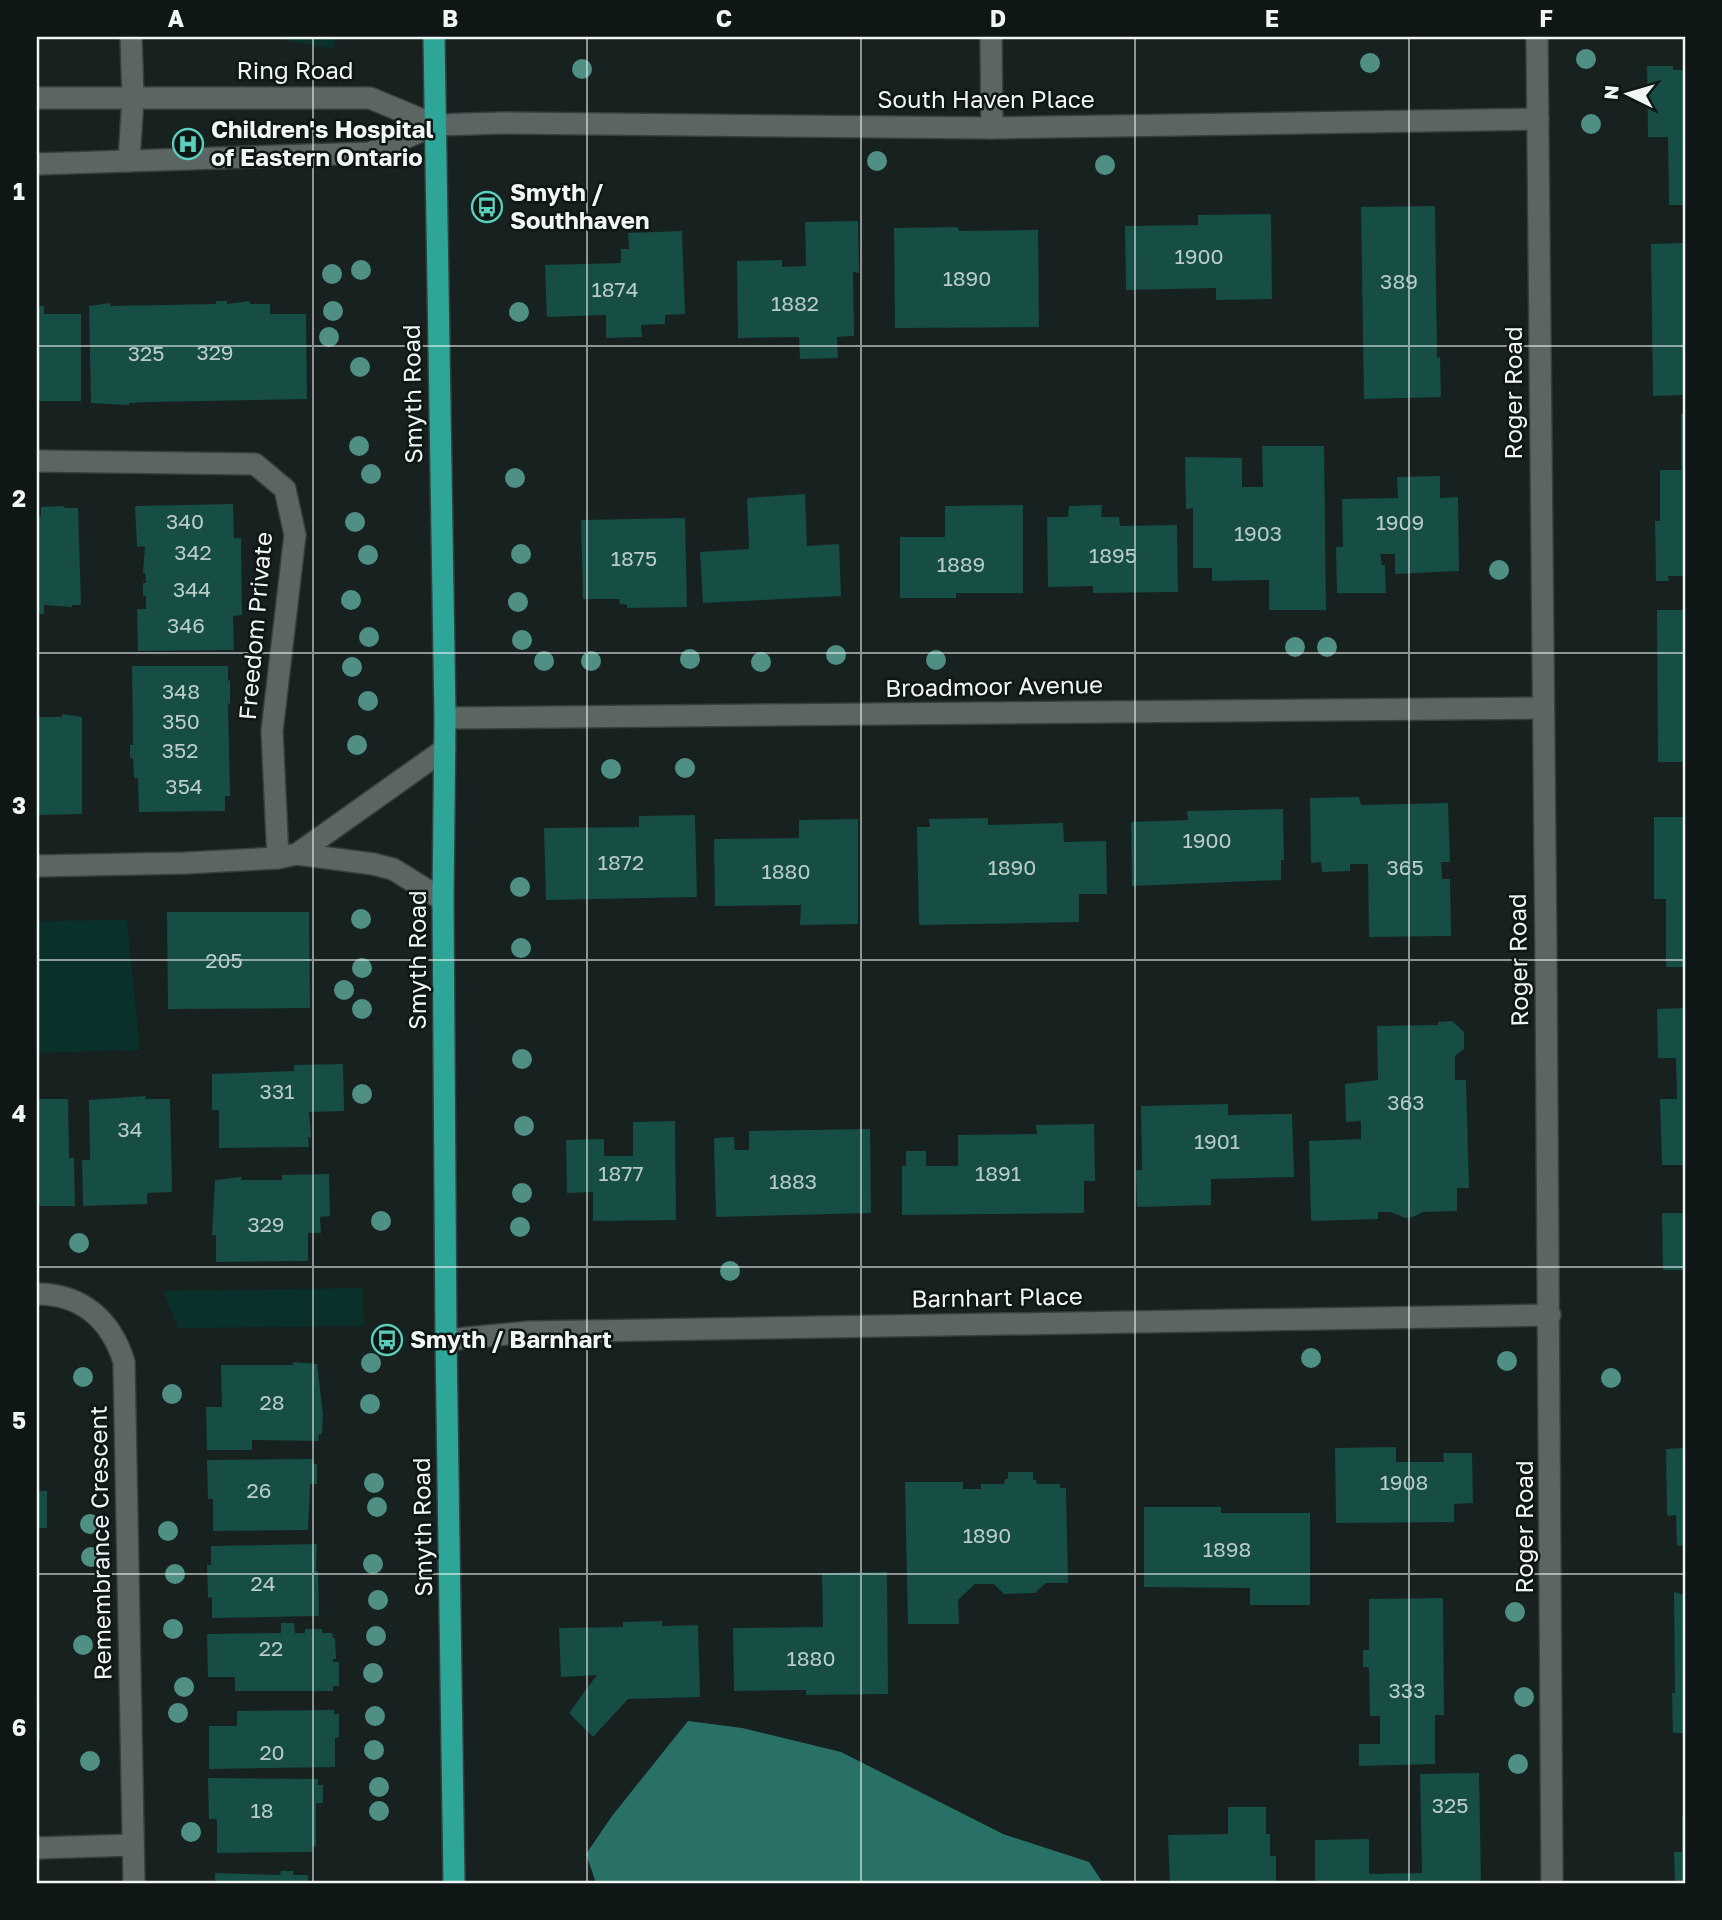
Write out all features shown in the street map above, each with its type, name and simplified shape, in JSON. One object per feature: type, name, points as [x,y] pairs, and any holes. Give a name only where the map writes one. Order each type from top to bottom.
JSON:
[{"type":"main road","name":"Smyth Road","points":[[434,37],[445,718],[443,900],[446,1340],[454,1883]]},
{"type":"street","points":[[129,161],[133,97],[131,37]]},
{"type":"street","points":[[991,37],[992,128]]},
{"type":"street","name":"Roger Road","points":[[1537,37],[1550,1315],[1552,1883]]},
{"type":"street","name":"Ring Road","points":[[37,98],[370,98],[435,125]]},
{"type":"street","name":"South Haven Place","points":[[435,125],[502,123],[992,128],[1538,119]]},
{"type":"street","points":[[37,164],[370,153],[435,125]]},
{"type":"street","name":"Freedom Private","points":[[37,460],[255,464],[285,489],[295,536],[272,732],[288,856]]},
{"type":"street","name":"Broadmoor Avenue","points":[[445,718],[1542,708]]},
{"type":"street","points":[[288,856],[445,749]]},
{"type":"street","points":[[37,866],[288,856],[373,864],[393,869],[443,900]]},
{"type":"street","name":"Remembrance Crescent","points":[[37,1294],[54,1294],[86,1307],[100,1318],[110,1331],[119,1345],[124,1362],[134,1883]]},
{"type":"street","name":"Barnhart Place","points":[[446,1340],[541,1332],[1550,1315]]},
{"type":"street","points":[[37,1848],[133,1845]]},
{"type":"shaded area","points":[[269,37],[336,37],[333,49]]},
{"type":"shaded area","points":[[127,920],[140,1050],[37,1053],[37,921]]},
{"type":"shaded area","points":[[363,1288],[364,1326],[178,1328],[163,1291]]},
{"type":"shaded area","points":[[688,1721],[742,1728],[841,1752],[1003,1834],[1089,1862],[1103,1883],[596,1883],[586,1854],[612,1816]]},
{"type":"building","points":[[1647,66],[1673,66],[1673,70],[1685,70],[1685,205],[1669,205],[1668,137],[1648,137]]},
{"type":"building","points":[[1435,206],[1437,358],[1440,357],[1441,397],[1364,399],[1361,207]]},
{"type":"building","points":[[1271,214],[1272,299],[1216,300],[1216,288],[1126,290],[1125,226],[1198,225],[1198,215]]},
{"type":"building","points":[[858,221],[859,273],[853,272],[854,336],[837,337],[838,358],[800,359],[799,337],[738,338],[737,261],[782,260],[782,267],[806,266],[805,222]]},
{"type":"building","points":[[958,227],[959,231],[1038,230],[1039,327],[895,328],[894,228]]},
{"type":"building","points":[[682,231],[685,314],[665,315],[665,324],[641,325],[642,337],[606,338],[606,315],[547,317],[545,265],[621,263],[621,249],[629,249],[628,233]]},
{"type":"building","points":[[1685,243],[1685,395],[1653,396],[1651,244]]},
{"type":"building","points":[[216,301],[227,301],[227,304],[250,301],[250,304],[270,304],[270,314],[306,314],[307,399],[151,402],[129,405],[91,403],[89,306],[111,303],[110,306],[216,304]]},
{"type":"building","points":[[37,306],[44,306],[44,314],[81,314],[81,401],[37,401]]},
{"type":"building","points":[[1681,414],[1685,414],[1685,576],[1668,576],[1669,581],[1656,581],[1655,521],[1660,521],[1660,470],[1681,470]]},
{"type":"building","points":[[1262,446],[1324,446],[1326,610],[1269,610],[1269,580],[1212,581],[1212,568],[1193,568],[1193,508],[1186,509],[1185,457],[1242,458],[1242,487],[1263,487]]},
{"type":"building","points":[[1440,476],[1440,498],[1458,497],[1459,571],[1395,574],[1395,554],[1380,554],[1382,565],[1385,565],[1386,593],[1337,593],[1336,547],[1343,547],[1342,499],[1398,498],[1397,477]]},
{"type":"building","points":[[805,494],[807,546],[839,544],[841,596],[703,603],[700,552],[749,549],[747,498]]},
{"type":"building","points":[[233,504],[234,538],[241,538],[242,615],[233,616],[234,650],[138,651],[137,609],[146,609],[143,583],[146,583],[143,573],[145,546],[137,547],[135,506]]},
{"type":"building","points":[[1023,505],[1023,593],[956,593],[956,598],[900,598],[900,537],[945,537],[945,506]]},
{"type":"building","points":[[1102,505],[1101,517],[1119,517],[1120,526],[1177,525],[1178,592],[1093,593],[1093,586],[1048,587],[1047,517],[1068,517],[1069,506]]},
{"type":"building","points":[[65,506],[64,508],[78,508],[81,605],[44,605],[44,614],[37,614],[37,517],[41,517],[41,507]]},
{"type":"building","points":[[685,518],[687,607],[627,608],[627,605],[620,604],[619,599],[583,599],[581,520]]},
{"type":"building","points":[[1657,610],[1685,610],[1685,762],[1658,762]]},
{"type":"building","points":[[132,666],[228,666],[230,796],[225,796],[225,811],[139,812],[138,778],[134,778],[133,758],[130,758],[130,745],[133,745]]},
{"type":"building","points":[[62,714],[82,717],[82,814],[37,815],[37,717],[62,717]]},
{"type":"building","points":[[1359,797],[1361,805],[1448,803],[1450,862],[1441,862],[1442,879],[1450,879],[1451,936],[1369,937],[1368,864],[1350,864],[1350,871],[1322,872],[1321,862],[1311,863],[1310,798]]},
{"type":"building","points":[[1283,809],[1284,860],[1281,860],[1281,880],[1132,886],[1131,822],[1188,820],[1187,811]]},
{"type":"building","points":[[695,815],[697,897],[546,900],[544,828],[639,827],[639,816]]},
{"type":"building","points":[[1654,817],[1685,817],[1685,967],[1666,967],[1666,899],[1654,899]]},
{"type":"building","points":[[988,818],[988,825],[1063,823],[1064,842],[1106,841],[1107,894],[1079,894],[1079,922],[919,925],[917,827],[930,827],[929,819]]},
{"type":"building","points":[[858,819],[858,924],[800,925],[801,905],[715,906],[714,839],[799,838],[799,820]]},
{"type":"building","points":[[167,912],[309,912],[310,1008],[168,1009]]},
{"type":"building","points":[[1685,1008],[1685,1165],[1662,1165],[1660,1099],[1677,1099],[1676,1058],[1658,1058],[1657,1009]]},
{"type":"building","points":[[1452,1021],[1464,1032],[1464,1049],[1455,1056],[1455,1080],[1466,1080],[1469,1188],[1457,1188],[1457,1211],[1423,1212],[1406,1218],[1390,1212],[1378,1212],[1378,1219],[1311,1221],[1309,1141],[1361,1139],[1361,1121],[1346,1122],[1345,1084],[1378,1080],[1377,1026],[1438,1025],[1438,1022]]},
{"type":"building","points":[[343,1064],[344,1111],[309,1112],[309,1147],[219,1148],[219,1110],[212,1110],[212,1074],[294,1071],[294,1065]]},
{"type":"building","points":[[146,1096],[145,1099],[170,1099],[172,1192],[147,1193],[147,1204],[83,1206],[82,1160],[90,1160],[89,1100]]},
{"type":"building","points":[[37,1099],[68,1099],[69,1158],[74,1158],[75,1206],[37,1206]]},
{"type":"building","points":[[1228,1104],[1228,1115],[1292,1114],[1294,1177],[1211,1179],[1211,1205],[1137,1207],[1136,1170],[1142,1170],[1141,1106]]},
{"type":"building","points":[[675,1121],[676,1220],[593,1221],[593,1192],[567,1193],[566,1140],[604,1139],[604,1156],[633,1156],[633,1122]]},
{"type":"building","points":[[1094,1124],[1095,1181],[1084,1181],[1084,1213],[902,1215],[902,1166],[906,1166],[906,1151],[926,1151],[926,1166],[958,1166],[958,1135],[1037,1134],[1036,1125]]},
{"type":"building","points":[[870,1129],[871,1213],[716,1217],[714,1138],[734,1137],[735,1150],[749,1150],[749,1131]]},
{"type":"building","points":[[329,1174],[330,1216],[320,1217],[321,1233],[308,1233],[308,1261],[216,1262],[216,1235],[212,1235],[215,1180],[242,1177],[241,1180],[282,1180],[282,1175]]},
{"type":"building","points":[[1662,1213],[1685,1213],[1685,1285],[1683,1270],[1663,1270]]},
{"type":"building","points":[[293,1362],[317,1364],[323,1414],[322,1434],[319,1434],[318,1441],[252,1440],[252,1450],[207,1450],[206,1407],[222,1407],[221,1365],[293,1365]]},
{"type":"building","points":[[1396,1447],[1396,1462],[1444,1462],[1443,1453],[1472,1453],[1473,1503],[1454,1504],[1454,1522],[1336,1523],[1335,1448]]},
{"type":"building","points":[[1685,1448],[1685,1545],[1677,1546],[1676,1515],[1667,1516],[1666,1449]]},
{"type":"building","points":[[313,1459],[313,1464],[317,1464],[317,1484],[310,1484],[308,1530],[213,1531],[213,1499],[208,1499],[207,1460]]},
{"type":"building","points":[[1008,1472],[1033,1472],[1033,1480],[1036,1480],[1037,1484],[1060,1484],[1060,1488],[1066,1488],[1068,1583],[1046,1583],[1035,1593],[1004,1594],[994,1584],[975,1584],[958,1600],[959,1624],[908,1624],[905,1482],[963,1482],[963,1489],[981,1489],[981,1484],[1004,1484],[1005,1479],[1008,1479]]},
{"type":"building","points":[[37,1491],[47,1491],[47,1528],[37,1528]]},
{"type":"building","points":[[1144,1507],[1221,1507],[1221,1513],[1310,1513],[1310,1605],[1250,1605],[1250,1588],[1144,1587]]},
{"type":"building","points":[[317,1544],[319,1616],[212,1618],[212,1597],[208,1598],[207,1565],[211,1565],[211,1546]]},
{"type":"building","points":[[887,1572],[888,1694],[806,1695],[806,1690],[734,1691],[733,1628],[823,1627],[822,1573]]},
{"type":"building","points":[[1674,1592],[1685,1595],[1685,1733],[1673,1733]]},
{"type":"building","points":[[1443,1598],[1444,1715],[1435,1715],[1435,1764],[1359,1766],[1359,1744],[1380,1744],[1380,1716],[1370,1716],[1369,1667],[1363,1667],[1363,1650],[1369,1650],[1369,1599]]},
{"type":"building","points":[[662,1621],[662,1626],[698,1625],[700,1697],[628,1699],[593,1737],[569,1713],[597,1675],[561,1677],[559,1628],[623,1627],[623,1622]]},
{"type":"building","points":[[281,1623],[294,1623],[295,1633],[305,1633],[305,1629],[322,1629],[322,1633],[332,1633],[335,1638],[336,1659],[333,1659],[333,1662],[339,1662],[339,1686],[333,1686],[333,1691],[235,1691],[235,1677],[208,1677],[207,1634],[281,1633]]},
{"type":"building","points":[[39,1700],[40,1741],[37,1741]]},
{"type":"building","points":[[334,1710],[334,1714],[339,1714],[339,1737],[335,1738],[335,1767],[209,1769],[209,1726],[237,1726],[237,1711]]},
{"type":"building","points":[[1479,1773],[1481,1883],[1315,1883],[1315,1840],[1369,1839],[1369,1874],[1422,1873],[1420,1774]]},
{"type":"building","points":[[208,1778],[318,1779],[318,1785],[323,1785],[323,1803],[316,1803],[316,1846],[312,1846],[312,1852],[217,1853],[217,1819],[209,1819]]},
{"type":"building","points":[[1228,1807],[1266,1807],[1266,1834],[1270,1834],[1270,1856],[1276,1856],[1276,1883],[1170,1883],[1168,1835],[1228,1834]]},
{"type":"building","points":[[1682,1816],[1685,1816],[1685,1883],[1675,1883],[1674,1852],[1682,1852]]},
{"type":"building","points":[[281,1871],[293,1871],[293,1875],[308,1875],[308,1883],[215,1883],[215,1873],[280,1875]]},
{"type":"place","name":"Children's Hospital of Eastern Ontario","points":[[188,144]]},
{"type":"place","name":"Smyth / Southhaven","points":[[487,207]]},
{"type":"place","name":"Smyth / Barnhart","points":[[387,1340]]}]
